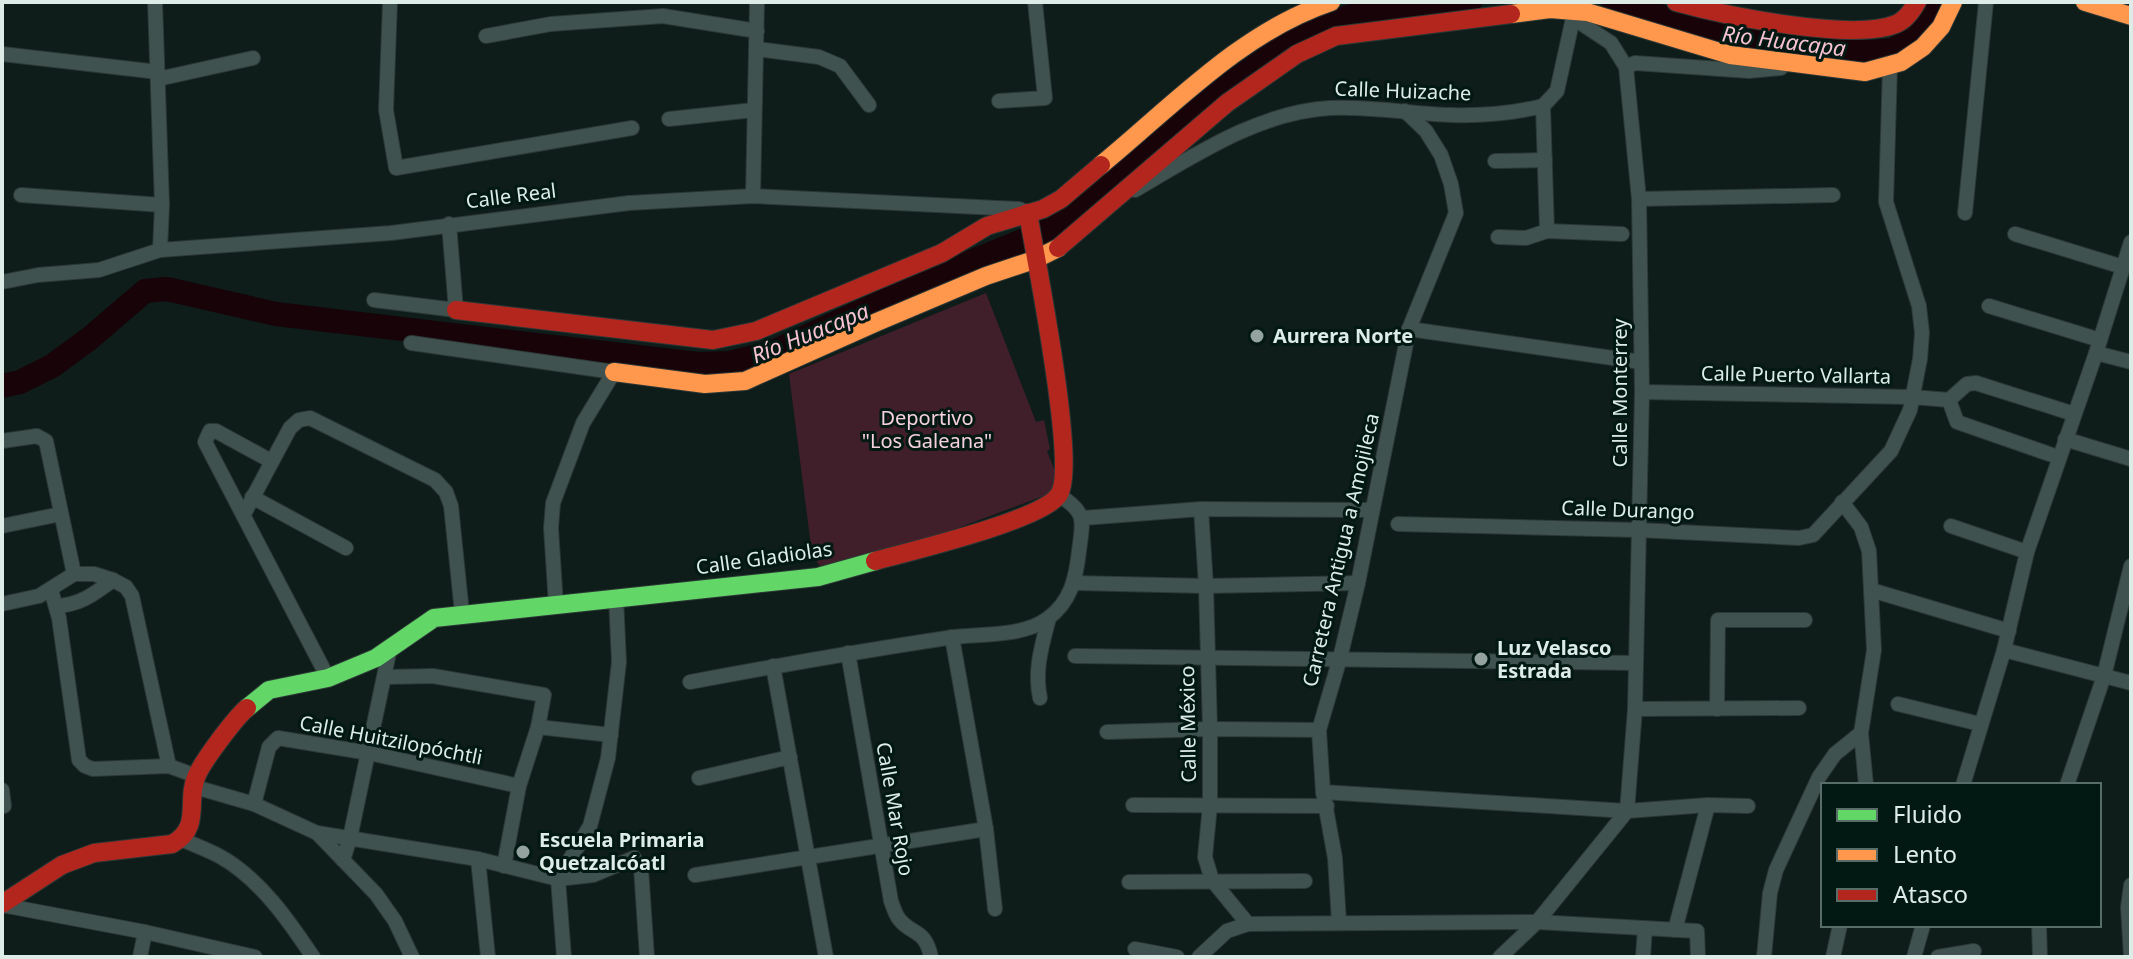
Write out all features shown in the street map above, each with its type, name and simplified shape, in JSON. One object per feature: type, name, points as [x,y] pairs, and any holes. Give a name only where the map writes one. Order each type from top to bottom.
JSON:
[{"type":"main road","points":[[456,310],[713,340],[756,331],[942,253],[987,226],[1029,218],[1061,199],[1230,60],[1282,22],[1311,7],[1331,2]]},
{"type":"main road","points":[[1676,2],[1711,13],[1745,18],[1875,29],[1895,25],[1911,12],[1917,2]]},
{"type":"main road","points":[[614,372],[708,383],[735,383],[760,376],[813,350],[1037,257],[1097,217],[1148,168],[1244,89],[1276,66],[1336,36],[1574,8],[1625,21],[1725,54],[1872,71],[1914,55],[1927,45],[1948,17],[1953,2]]},
{"type":"main road","points":[[2085,2],[2131,16]]},
{"type":"main road","points":[[1029,218],[1058,384],[1065,478],[1059,495]]},
{"type":"main road","name":"Calle Gladiolas","points":[[196,781],[243,711],[269,690],[328,678],[376,658],[434,618],[818,577],[972,534],[1042,508],[1059,495]]},
{"type":"main road","points":[[2,905],[62,865],[94,853],[172,844],[181,839],[190,826],[196,781]]},
{"type":"street","points":[[155,2],[162,205],[160,250]]},
{"type":"street","points":[[390,2],[386,110],[396,168],[632,128]]},
{"type":"street","points":[[753,196],[757,2]]},
{"type":"street","points":[[999,101],[1045,98],[1035,2]]},
{"type":"street","points":[[1965,213],[1986,2]]},
{"type":"street","points":[[1574,8],[1611,43],[1626,67],[1635,63],[1666,64],[1749,71],[1808,65]]},
{"type":"street","points":[[1547,231],[1543,106],[1557,91],[1574,8]]},
{"type":"street","points":[[486,36],[551,24],[663,16],[757,31]]},
{"type":"street","points":[[757,49],[819,57],[840,66],[869,105]]},
{"type":"street","points":[[2,54],[158,76],[253,58]]},
{"type":"street","name":"Calle Durango","points":[[1398,524],[1813,535],[1891,451],[1910,410],[1920,359],[1922,333],[1919,306],[1886,202],[1890,66]]},
{"type":"street","name":"Calle Monterrey","points":[[1626,67],[1639,199],[1642,392],[1635,709],[1627,811]]},
{"type":"street","name":"Calle Huizache","points":[[1097,217],[1132,192],[1197,155],[1288,114],[1329,108],[1453,115],[1520,111],[1543,106]]},
{"type":"street","points":[[669,119],[754,110]]},
{"type":"street","name":"Carretera Antigua a Amojileca","points":[[1339,922],[1335,858],[1325,799],[1319,730],[1358,583],[1409,329],[1456,213],[1451,184],[1441,155],[1426,131],[1405,111]]},
{"type":"street","points":[[1495,161],[1545,160]]},
{"type":"street","points":[[21,195],[162,205]]},
{"type":"street","points":[[1639,199],[1833,195]]},
{"type":"street","name":"Calle Real","points":[[2,282],[38,275],[99,270],[160,250],[391,233],[629,203],[753,196],[1019,209],[1029,218]]},
{"type":"street","points":[[374,300],[456,310],[449,224]]},
{"type":"street","points":[[1498,237],[1526,238],[1547,231],[1622,234]]},
{"type":"street","points":[[2015,234],[2123,267]]},
{"type":"street","points":[[1964,783],[2004,650],[2027,552],[2131,242]]},
{"type":"street","points":[[1989,306],[2131,362]]},
{"type":"street","points":[[1409,329],[1641,362]]},
{"type":"street","points":[[411,343],[614,372],[583,423],[553,503],[551,528],[556,605]]},
{"type":"street","points":[[2058,457],[1957,422],[1949,400],[1967,384],[1976,383],[2074,414]]},
{"type":"street","name":"Calle Puerto Vallarta","points":[[1642,392],[1949,400]]},
{"type":"street","points":[[244,514],[290,428],[299,420],[310,418],[435,480],[446,492],[451,506],[462,613]]},
{"type":"street","points":[[271,461],[216,431],[210,431],[207,436],[205,442],[328,678]]},
{"type":"street","points":[[2,441],[37,436],[46,441],[74,574]]},
{"type":"street","points":[[2065,439],[2131,459]]},
{"type":"street","points":[[690,682],[848,653],[1028,629],[1049,618],[1069,596],[1075,583],[1083,518],[1076,506],[1059,495]]},
{"type":"street","points":[[252,497],[346,548]]},
{"type":"street","points":[[1842,502],[1861,527],[1869,551],[1874,650],[1861,733],[1866,783]]},
{"type":"street","points":[[1083,518],[1201,509],[1372,510]]},
{"type":"street","name":"Calle México","points":[[1201,509],[1210,729],[1210,805],[1205,857],[1212,880]]},
{"type":"street","points":[[2,526],[61,514]]},
{"type":"street","points":[[1951,526],[2027,552]]},
{"type":"street","points":[[2068,783],[2104,676],[2131,566]]},
{"type":"street","points":[[2,604],[39,596],[74,574],[94,574],[120,583],[132,596],[169,766]]},
{"type":"street","points":[[56,606],[71,605],[120,583]]},
{"type":"street","points":[[1075,583],[1206,586],[1358,583]]},
{"type":"street","points":[[51,590],[79,760],[85,766],[93,769],[169,766],[196,781],[317,833],[478,859],[558,879],[593,875],[634,858],[641,868],[647,957]]},
{"type":"street","points":[[1871,590],[2009,631]]},
{"type":"street","points":[[564,957],[558,879],[590,826],[608,758],[619,662],[616,598]]},
{"type":"street","points":[[1040,698],[1038,669],[1049,618]]},
{"type":"street","points":[[1717,709],[1718,620],[1805,620]]},
{"type":"street","points":[[952,637],[986,829],[995,909]]},
{"type":"street","points":[[343,860],[390,648]]},
{"type":"street","points":[[2004,650],[2131,683]]},
{"type":"street","name":"Calle Mar Rojo","points":[[848,653],[891,901],[900,920],[919,932],[929,946],[931,957]]},
{"type":"street","points":[[1075,656],[1636,663]]},
{"type":"street","points":[[773,666],[826,957]]},
{"type":"street","points":[[385,677],[433,676],[544,695],[538,727],[519,786],[504,866]]},
{"type":"street","points":[[1898,704],[1980,724]]},
{"type":"street","points":[[1635,709],[1799,708]]},
{"type":"street","points":[[538,727],[611,735]]},
{"type":"street","points":[[1107,732],[1319,730]]},
{"type":"street","points":[[1764,957],[1770,893],[1776,870],[1819,777],[1846,742],[1861,733]]},
{"type":"street","name":"Calle Huitzilopóchtli","points":[[254,804],[269,747],[278,738],[369,753],[519,786]]},
{"type":"street","points":[[699,778],[790,757]]},
{"type":"street","points":[[2,790],[4,806]]},
{"type":"street","points":[[1133,805],[1210,805],[1325,799],[1627,811],[1708,805],[1748,806]]},
{"type":"street","points":[[1675,930],[1708,805]]},
{"type":"street","points":[[1500,957],[1537,922],[1627,811]]},
{"type":"street","points":[[695,875],[806,855],[986,829]]},
{"type":"street","points":[[317,833],[376,894],[412,957]]},
{"type":"street","points":[[181,839],[223,858],[258,886],[290,923],[313,957]]},
{"type":"street","points":[[478,859],[488,957]]},
{"type":"street","points":[[1212,880],[1248,924]]},
{"type":"street","points":[[1129,882],[1305,881]]},
{"type":"street","points":[[2131,885],[2128,907],[2131,957]]},
{"type":"street","points":[[2,905],[255,957]]},
{"type":"street","points":[[1199,957],[1227,931],[1248,924],[1537,922],[1697,931],[1698,957]]},
{"type":"street","points":[[1833,957],[1840,927]]},
{"type":"street","points":[[1914,957],[1922,927]]},
{"type":"street","points":[[2039,927],[2040,957]]},
{"type":"street","points":[[1643,957],[1645,928]]},
{"type":"street","points":[[140,957],[145,932]]},
{"type":"street","points":[[1135,949],[1177,957]]},
{"type":"street","points":[[1938,957],[1974,951]]},
{"type":"green space","name":"Deportivo \"Los Galeana\"","points":[[986,293],[1036,422],[1044,420],[1050,449],[1047,451],[1062,489],[827,577],[812,554],[789,374]]},
{"type":"waterway","name":"Río Huacapa","points":[[2,386],[20,382],[52,366],[145,291],[167,289],[276,314],[698,364],[730,363],[773,352],[963,265],[1052,229],[1233,82],[1296,38],[1355,15],[1470,2]]},
{"type":"waterway","name":"Río Huacapa","points":[[1613,2],[1729,37],[1872,52],[1894,50],[1913,37],[1930,19],[1936,2]]},
{"type":"traffic: fast","points":[[247,708],[269,690],[328,678],[376,658],[434,618],[818,577],[875,561]]},
{"type":"traffic: slow","points":[[1101,165],[1238,51],[1298,15],[1331,2]]},
{"type":"traffic: slow","points":[[1511,14],[1550,9],[1587,12],[1730,55],[1865,72],[1901,62],[1923,47],[1941,27],[1953,2]]},
{"type":"traffic: slow","points":[[2085,2],[2131,16]]},
{"type":"traffic: slow","points":[[614,372],[705,384],[745,381],[877,322],[1058,248]]},
{"type":"traffic: jam","points":[[1676,2],[1788,25],[1850,30],[1896,24],[1908,15],[1917,2]]},
{"type":"traffic: jam","points":[[1058,248],[1227,103],[1297,54],[1336,36],[1511,14]]},
{"type":"traffic: jam","points":[[456,310],[713,340],[756,331],[942,253],[987,226],[1043,209],[1061,199],[1101,165]]},
{"type":"traffic: jam","points":[[875,561],[1001,525],[1046,506],[1058,496],[1063,478],[1060,406],[1028,213]]},
{"type":"traffic: jam","points":[[2,904],[62,865],[94,853],[172,844],[181,837],[190,821],[197,775],[220,740],[247,708]]},
{"type":"place","name":"Aurrera Norte","points":[[1257,336]]},
{"type":"place","name":"Luz Velasco Estrada","points":[[1481,659]]},
{"type":"place","name":"Escuela Primaria Quetzalcóatl","points":[[523,852]]}]
